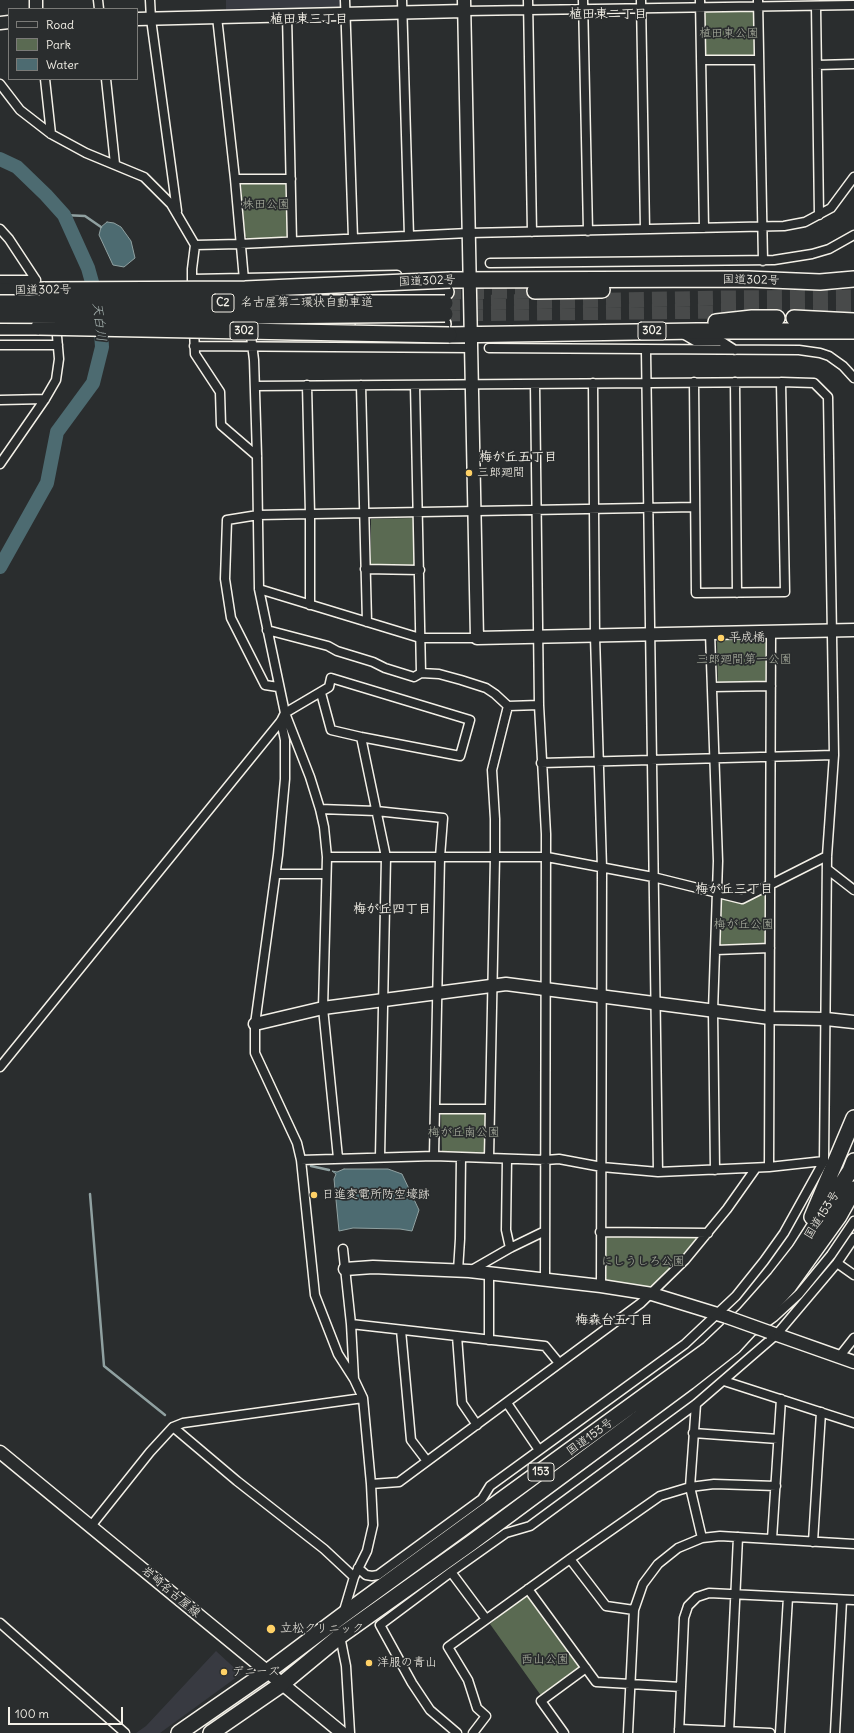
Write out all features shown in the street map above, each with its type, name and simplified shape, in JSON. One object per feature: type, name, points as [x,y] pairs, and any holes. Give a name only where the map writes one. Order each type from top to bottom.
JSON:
[{"type":"highway","name":"国道302号","points":[[0,327],[39,327],[446,308],[470,277],[820,282],[854,279]]},
{"type":"highway","points":[[535,290],[658,290],[700,286],[722,280]]},
{"type":"highway","name":"302","points":[[820,282],[854,286]]},
{"type":"highway","name":"国道302号","points":[[0,291],[41,285],[245,289],[446,308],[471,341],[679,331],[854,331]]},
{"type":"highway","name":"名古屋第二環状自動車道","points":[[0,303],[260,304],[446,308]]},
{"type":"highway","name":"名古屋第二環状自動車道","points":[[0,315],[270,316],[446,308]]},
{"type":"highway","points":[[537,323],[719,322],[752,318],[854,321]]},
{"type":"highway","points":[[799,1251],[854,1118]]},
{"type":"highway","name":"国道153号","points":[[179,1733],[267,1672],[462,1522],[709,1349],[746,1314],[799,1251],[846,1177],[854,1161]]},
{"type":"highway","name":"国道153号","points":[[211,1733],[282,1684],[340,1636],[477,1546],[734,1346],[788,1287],[839,1216],[854,1189]]},
{"type":"street","points":[[150,0],[151,19],[177,212]]},
{"type":"street","points":[[345,0],[353,238]]},
{"type":"street","points":[[402,0],[409,236]]},
{"type":"street","points":[[528,0],[532,232]]},
{"type":"street","points":[[583,0],[588,231]]},
{"type":"street","points":[[642,0],[646,229]]},
{"type":"street","points":[[138,19],[402,13],[464,6],[528,10],[642,9],[700,4],[758,3],[816,6],[854,5]]},
{"type":"street","points":[[758,3],[763,261]]},
{"type":"street","points":[[700,4],[704,228]]},
{"type":"street","points":[[464,6],[477,638]]},
{"type":"street","points":[[816,6],[819,216]]},
{"type":"street","points":[[287,16],[292,241]]},
{"type":"street","points":[[217,17],[235,180],[240,244],[252,345],[255,386],[259,588],[278,687],[285,713],[310,777],[324,827],[327,857],[323,1008],[338,1158]]},
{"type":"street","points":[[701,60],[759,60]]},
{"type":"street","points":[[817,65],[854,64]]},
{"type":"street","points":[[44,80],[51,134]]},
{"type":"street","points":[[106,80],[115,164]]},
{"type":"street","points":[[0,84],[20,110],[51,134],[86,153],[144,177],[177,212],[195,245],[192,279],[195,354],[220,392],[221,425],[257,456]]},
{"type":"street","points":[[195,245],[469,233],[784,226],[805,222],[819,216],[831,208],[854,177]]},
{"type":"street","points":[[235,180],[290,179]]},
{"type":"street","points":[[0,230],[9,239],[41,285]]},
{"type":"street","points":[[490,263],[763,261],[812,254],[829,249],[854,234]]},
{"type":"street","points":[[192,279],[470,277]]},
{"type":"street","points":[[0,280],[41,285]]},
{"type":"street","points":[[679,331],[695,341],[721,341],[736,351]]},
{"type":"street","points":[[0,464],[45,399],[56,380],[59,359],[57,336]]},
{"type":"street","points":[[194,346],[471,341]]},
{"type":"street","points":[[0,345],[58,346]]},
{"type":"street","points":[[489,348],[736,351],[799,350],[829,356],[843,366],[854,378]]},
{"type":"street","points":[[646,350],[658,1172]]},
{"type":"street","points":[[694,382],[696,593],[785,592],[781,382]]},
{"type":"street","points":[[735,382],[737,593]]},
{"type":"street","points":[[255,386],[781,382],[814,383],[828,396],[834,755],[827,856],[824,1161],[784,1233],[722,1316],[490,1486],[482,1499],[462,1522],[378,1575],[366,1575],[358,1568]]},
{"type":"street","points":[[593,383],[595,636],[602,868],[603,997],[600,1232],[601,1286]]},
{"type":"street","points":[[535,384],[539,705],[547,857],[545,1280]]},
{"type":"street","points":[[307,385],[310,514],[310,605]]},
{"type":"street","points":[[361,385],[367,622]]},
{"type":"street","points":[[416,385],[421,673]]},
{"type":"street","points":[[0,400],[45,399]]},
{"type":"street","points":[[278,687],[265,685],[231,618],[225,579],[227,520],[258,515],[695,507]]},
{"type":"street","points":[[365,569],[420,570]]},
{"type":"street","points":[[259,588],[420,638],[710,634],[854,630]]},
{"type":"street","points":[[267,630],[328,646],[337,651],[414,677],[421,673],[439,674],[486,688],[508,706],[539,705]]},
{"type":"street","points":[[769,1167],[772,632]]},
{"type":"street","points":[[710,634],[718,861],[713,1011],[714,1170]]},
{"type":"street","points":[[0,1067],[281,721],[285,713],[329,688],[331,678],[470,720],[460,756],[331,730],[321,693]]},
{"type":"street","points":[[712,687],[771,686]]},
{"type":"street","points":[[489,1158],[495,857],[495,819],[492,770],[508,706]]},
{"type":"street","points":[[281,721],[286,740],[284,779],[276,874],[255,1024],[255,1052],[297,1143],[301,1160],[316,1295],[338,1354],[354,1379],[363,1398],[371,1484],[373,1525],[367,1551],[354,1577],[343,1615]]},
{"type":"street","points":[[361,737],[386,857],[380,1157]]},
{"type":"street","points":[[541,763],[834,755]]},
{"type":"street","points":[[320,809],[376,811],[443,818],[440,857],[434,1156]]},
{"type":"street","points":[[327,857],[547,857],[654,877],[742,899],[827,856]]},
{"type":"street","points":[[827,869],[854,890]]},
{"type":"street","points":[[276,874],[326,874]]},
{"type":"street","points":[[716,950],[770,948]]},
{"type":"street","points":[[255,1024],[323,1008],[506,984],[770,1018],[826,1019],[854,1022]]},
{"type":"street","points":[[436,1109],[490,1109]]},
{"type":"street","points":[[301,1160],[434,1156],[546,1160],[559,1159],[602,1167],[658,1172],[756,1168],[824,1161]]},
{"type":"street","points":[[461,1157],[464,1271]]},
{"type":"street","points":[[507,1159],[506,1230],[510,1248]]},
{"type":"street","points":[[371,1484],[399,1482],[652,1294],[686,1260],[727,1209],[756,1168]]},
{"type":"street","points":[[734,1346],[774,1317],[799,1294],[831,1255],[854,1221]]},
{"type":"street","points":[[464,1271],[546,1231]]},
{"type":"street","points":[[600,1232],[708,1233]]},
{"type":"street","points":[[456,1733],[430,1710],[412,1682],[380,1625],[451,1572],[477,1546],[506,1533],[530,1526],[696,1404],[724,1381],[773,1333],[837,1263],[854,1238]]},
{"type":"street","points":[[343,1249],[351,1324],[354,1379]]},
{"type":"street","points":[[837,1263],[854,1274]]},
{"type":"street","points":[[345,1269],[373,1267],[464,1271],[601,1286],[652,1294],[773,1333],[854,1362]]},
{"type":"street","points":[[489,1274],[489,1340]]},
{"type":"street","points":[[351,1324],[546,1346],[559,1364]]},
{"type":"street","points":[[401,1330],[411,1440],[427,1461]]},
{"type":"street","points":[[457,1336],[462,1403],[477,1425]]},
{"type":"street","points":[[839,1357],[854,1338]]},
{"type":"street","points":[[724,1381],[854,1423]]},
{"type":"street","points":[[91,1526],[150,1452],[173,1427],[183,1423],[363,1398]]},
{"type":"street","points":[[772,1539],[781,1399]]},
{"type":"street","points":[[506,1403],[539,1450]]},
{"type":"street","points":[[696,1404],[690,1487],[702,1538]]},
{"type":"street","points":[[813,1542],[821,1412]]},
{"type":"street","points":[[173,1427],[237,1481],[324,1549],[354,1577]]},
{"type":"street","points":[[694,1433],[778,1439]]},
{"type":"street","name":"岩崎名古屋線","points":[[0,1452],[342,1733]]},
{"type":"street","points":[[473,1733],[486,1716],[477,1708],[468,1680],[448,1647],[660,1496],[690,1487],[714,1484],[776,1486]]},
{"type":"street","points":[[628,1733],[634,1610],[643,1584],[658,1564],[678,1548],[702,1538],[720,1536],[854,1544]]},
{"type":"street","points":[[729,1732],[738,1537]]},
{"type":"street","points":[[570,1559],[606,1606],[634,1610]]},
{"type":"street","points":[[451,1572],[486,1619]]},
{"type":"street","points":[[528,1589],[596,1682],[681,1687]]},
{"type":"street","points":[[770,1733],[679,1731],[682,1642],[684,1618],[688,1606],[697,1597],[709,1593],[854,1600]]},
{"type":"street","points":[[780,1733],[788,1597]]},
{"type":"street","points":[[835,1733],[842,1600]]},
{"type":"street","points":[[0,1623],[125,1733]]},
{"type":"street","points":[[340,1636],[346,1666],[350,1733]]},
{"type":"street","points":[[564,1733],[541,1701],[586,1668]]},
{"type":"shaded area","points":[[226,0],[342,0],[342,7],[341,9],[226,11]]},
{"type":"shaded area","points":[[216,1651],[241,1674],[160,1733],[136,1733],[146,1726]]},
{"type":"green space","name":"植田東公園","points":[[704,11],[752,11],[755,13],[755,54],[752,58],[706,58],[702,55],[702,14]]},
{"type":"green space","name":"株田公園","points":[[288,181],[289,238],[248,239],[245,236],[241,183]]},
{"type":"green space","points":[[415,518],[417,567],[371,567],[371,519]]},
{"type":"green space","name":"三郎廻間第一公園","points":[[770,635],[770,684],[718,685],[717,637]]},
{"type":"green space","name":"梅が丘公園","points":[[770,890],[769,947],[718,948],[720,899],[722,897],[742,902]]},
{"type":"green space","name":"梅が丘南公園","points":[[441,1110],[484,1112],[487,1116],[485,1152],[482,1155],[442,1152]]},
{"type":"green space","name":"にしうしろ公園","points":[[606,1237],[697,1238],[654,1288],[605,1280]]},
{"type":"green space","name":"西山公園","points":[[526,1594],[581,1667],[542,1697],[490,1624]]},
{"type":"water","points":[[107,222],[114,223],[121,227],[131,241],[135,258],[124,267],[113,265],[99,235],[101,227]]},
{"type":"water","points":[[344,1169],[388,1169],[402,1174],[419,1210],[412,1231],[400,1229],[353,1228],[339,1231],[334,1179],[336,1174],[332,1171],[337,1172]]},
{"type":"waterway","name":"天白川","points":[[0,159],[17,167],[64,215],[88,268],[100,317],[102,347],[93,383],[57,432],[47,483],[0,567]]},
{"type":"waterway","points":[[64,215],[85,216],[101,227]]},
{"type":"waterway","points":[[311,1166],[329,1170]]},
{"type":"waterway","points":[[90,1194],[104,1366],[165,1415]]},
{"type":"tunnel","points":[[446,292],[535,291]]},
{"type":"tunnel","points":[[445,303],[854,297]]},
{"type":"tunnel","points":[[445,314],[730,311],[854,312]]},
{"type":"place","name":"三郎廻間","points":[[469,473]]},
{"type":"place","name":"平成橋","points":[[721,638]]},
{"type":"place","name":"日進変電所防空壕跡","points":[[314,1195]]},
{"type":"place","name":"立松クリニック","points":[[271,1629]]},
{"type":"place","name":"洋服の青山","points":[[369,1663]]},
{"type":"place","name":"デニーズ","points":[[224,1672]]},
{"type":"district","name":"植田東二丁目","points":[[608,14]]},
{"type":"district","name":"植田東三丁目","points":[[309,19]]},
{"type":"district","name":"梅が丘五丁目","points":[[518,457]]},
{"type":"district","name":"梅が丘三丁目","points":[[734,889]]},
{"type":"district","name":"梅が丘四丁目","points":[[392,909]]},
{"type":"district","name":"梅森台五丁目","points":[[614,1320]]}]
